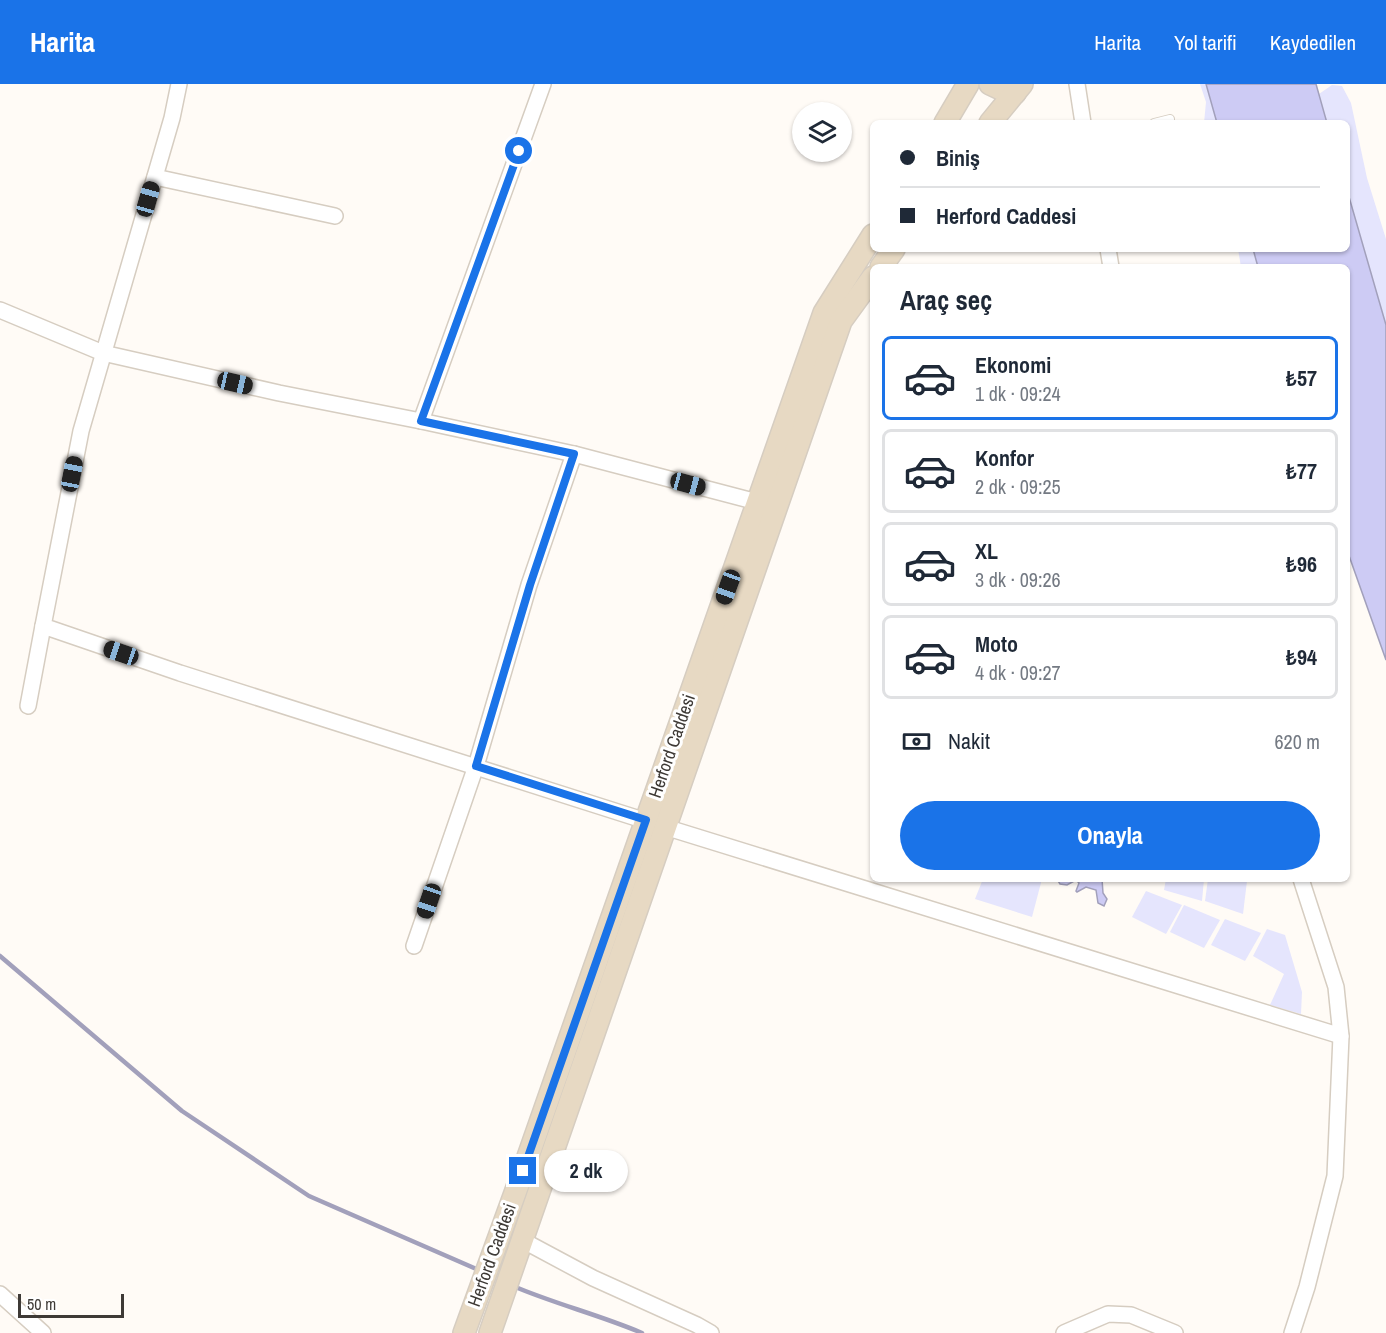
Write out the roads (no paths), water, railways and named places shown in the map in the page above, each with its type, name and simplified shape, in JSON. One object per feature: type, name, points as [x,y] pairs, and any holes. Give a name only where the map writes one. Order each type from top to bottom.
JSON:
[{"type":"main road","points":[[947,120],[968,84]]},
{"type":"main road","points":[[990,84],[1007,92],[1019,88]]},
{"type":"main road","points":[[992,120],[1019,88]]},
{"type":"main road","name":"Herford Caddesi","points":[[492,1325],[521,1242],[757,502],[824,313],[870,241]]},
{"type":"main road","name":"Herford Caddesi","points":[[464,1333],[841,321],[870,282]]},
{"type":"street","points":[[28,706],[81,431],[172,118],[179,84]]},
{"type":"street","points":[[421,421],[543,84]]},
{"type":"street","points":[[1062,84],[1078,88],[1083,120]]},
{"type":"street","points":[[155,177],[335,216]]},
{"type":"street","points":[[0,310],[104,353],[279,393],[574,454],[757,502]]},
{"type":"street","points":[[414,946],[476,766],[530,585],[574,454]]},
{"type":"street","points":[[42,626],[180,673],[655,824],[1341,1036]]},
{"type":"street","points":[[1292,1333],[1335,1176],[1341,1036],[1336,987],[1302,882]]},
{"type":"street","points":[[521,1242],[711,1333]]},
{"type":"street","points":[[0,1294],[43,1333]]},
{"type":"street","points":[[1064,1333],[1108,1314],[1131,1315],[1175,1333]]},
{"type":"lane","points":[[1166,120],[1170,119]]},
{"type":"water","points":[[1206,84],[1316,84],[1326,120],[1216,120]]},
{"type":"water","points":[[1350,200],[1386,325],[1386,660],[1350,558],[1350,264],[1257,264],[1254,252],[1350,252]]},
{"type":"water","points":[[1059,882],[1072,882],[1067,885]]},
{"type":"water","points":[[1102,882],[1103,893],[1107,899],[1104,906],[1098,903],[1096,890],[1086,887],[1077,892],[1079,883]]},
{"type":"waterway","points":[[0,956],[182,1111],[309,1196],[481,1271]]},
{"type":"waterway","points":[[513,1286],[642,1333]]}]
